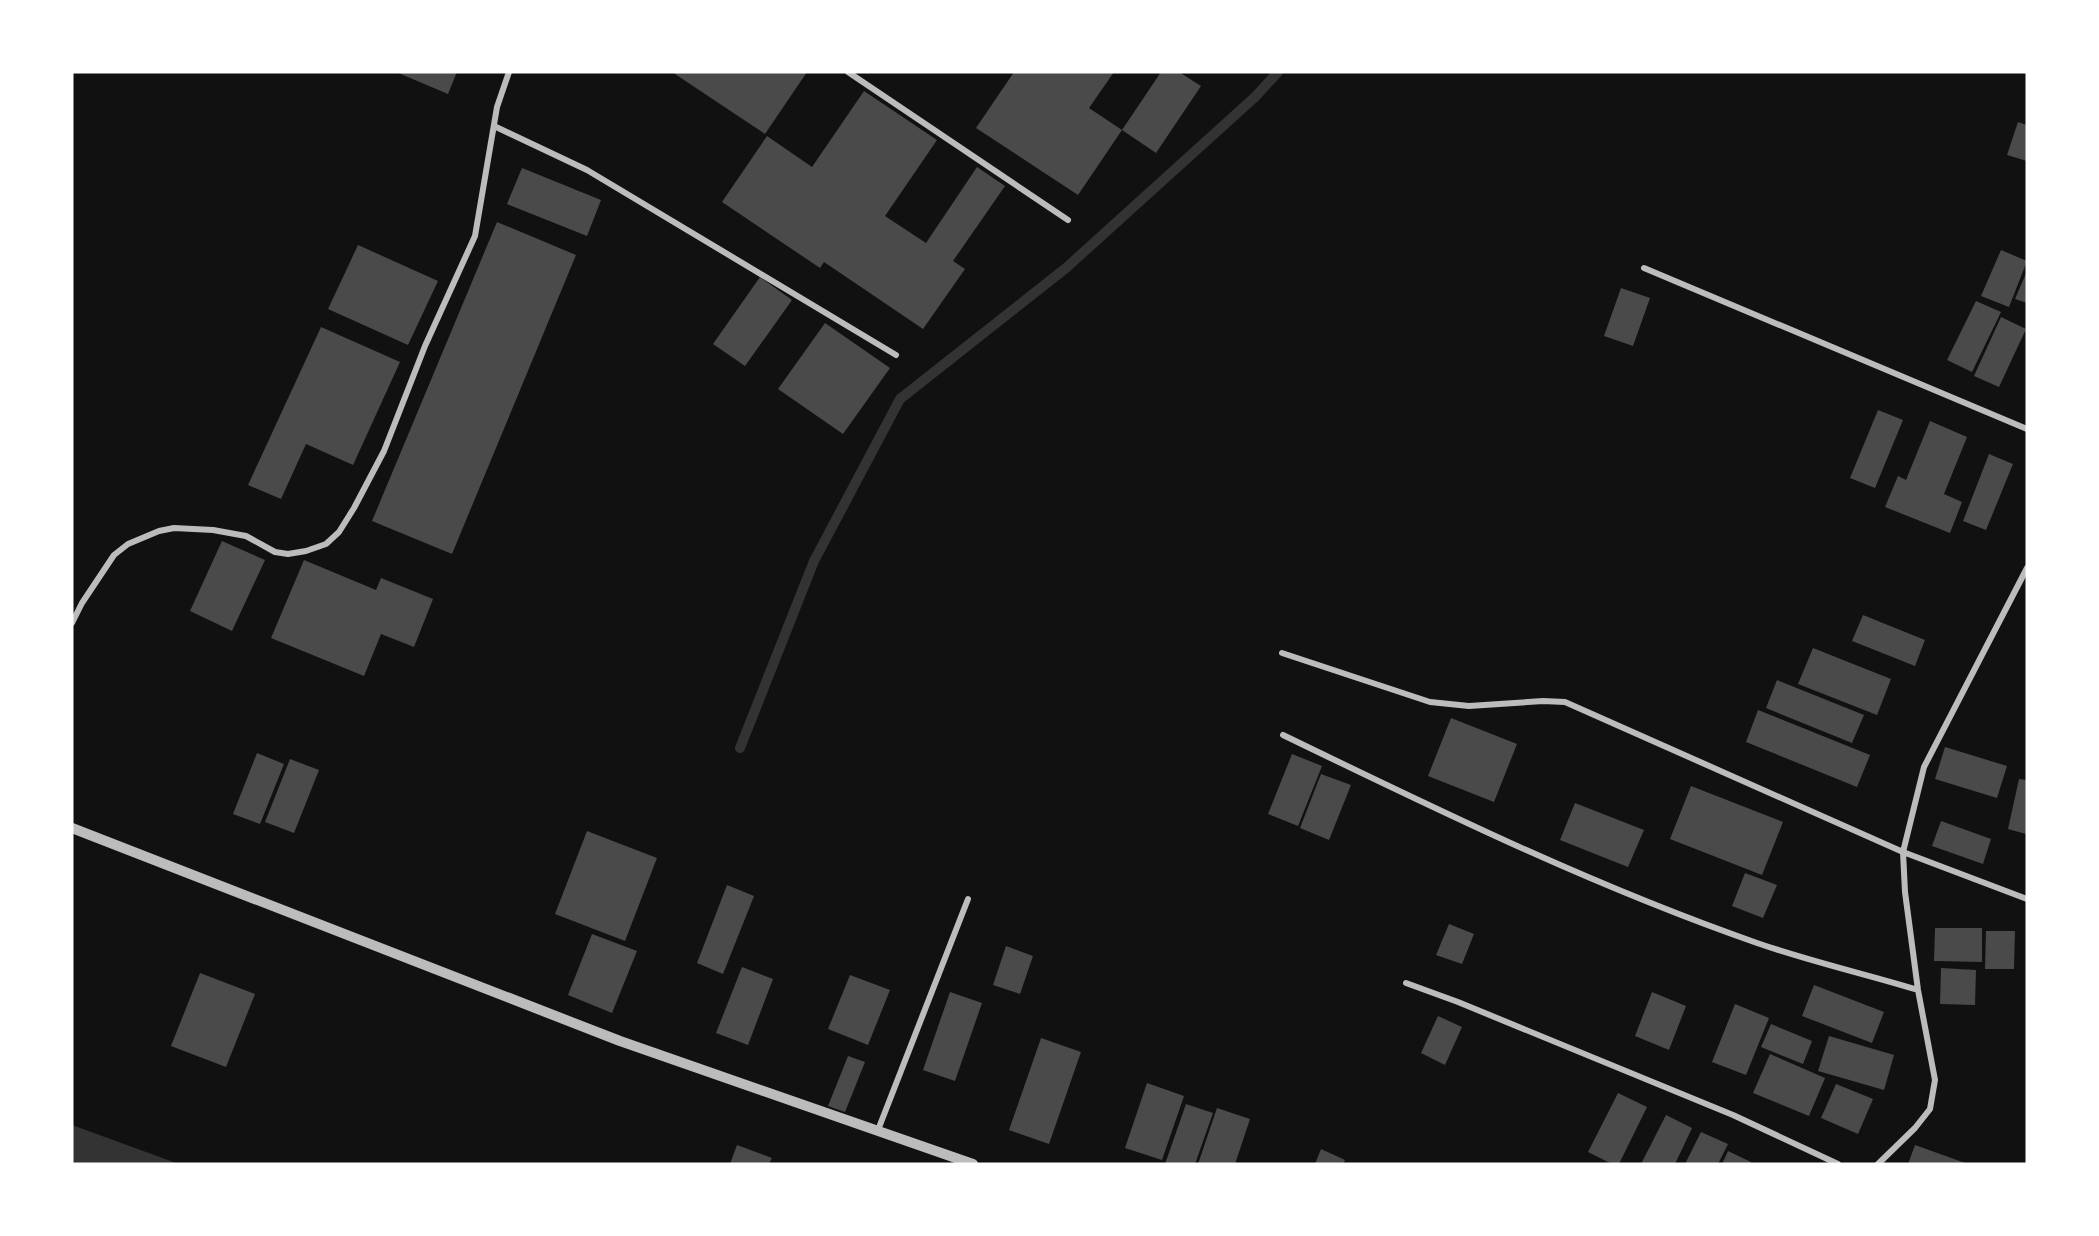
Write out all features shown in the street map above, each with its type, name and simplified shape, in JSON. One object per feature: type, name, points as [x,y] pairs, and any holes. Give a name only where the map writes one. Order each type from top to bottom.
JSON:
[{"type":"street","points":[[72,623],[82,603],[114,555],[128,544],[159,531],[174,528],[213,530],[246,536],[275,552],[288,554],[326,544],[339,532],[384,451],[425,346],[475,236],[497,107],[509,72]]},
{"type":"street","points":[[848,72],[1068,220]]},
{"type":"street","points":[[494,126],[587,170],[896,355]]},
{"type":"street","points":[[1644,268],[2027,429]]},
{"type":"street","points":[[1878,1164],[1915,1128],[1930,1109],[1935,1080],[1918,990],[1905,892],[1903,852],[1924,766],[2027,568]]},
{"type":"street","points":[[1282,653],[1430,702],[1469,706],[1542,700],[1565,702],[1903,852],[2027,899]]},
{"type":"street","points":[[1283,735],[1494,837],[1586,878],[1758,944],[1918,990]]},
{"type":"street","points":[[72,828],[620,1041],[973,1164]]},
{"type":"street","points":[[878,1131],[968,899]]},
{"type":"street","points":[[1406,983],[1458,1002],[1733,1115],[1838,1164]]},
{"type":"shaded area","points":[[72,1125],[179,1164],[72,1164]]},
{"type":"building","points":[[396,72],[457,72],[448,94]]},
{"type":"building","points":[[672,72],[807,72],[765,134]]},
{"type":"building","points":[[1014,72],[1114,72],[1089,108],[1122,130],[1078,195],[976,128]]},
{"type":"building","points":[[1161,72],[1179,72],[1201,86],[1156,153],[1122,130]]},
{"type":"building","points":[[864,91],[937,140],[885,216],[926,243],[977,167],[1005,186],[953,261],[965,269],[923,329],[824,262],[820,268],[722,202],[767,136],[812,167]]},
{"type":"building","points":[[2018,122],[2027,125],[2027,161],[2007,155]]},
{"type":"building","points":[[522,168],[601,200],[587,236],[507,204]]},
{"type":"building","points":[[497,222],[576,255],[452,554],[372,521]]},
{"type":"building","points":[[358,245],[438,281],[408,345],[328,309]]},
{"type":"building","points":[[2001,250],[2027,261],[2009,307],[1981,296]]},
{"type":"building","points":[[2027,271],[2027,303],[2015,299]]},
{"type":"building","points":[[760,277],[792,300],[745,366],[713,344]]},
{"type":"building","points":[[1621,288],[1650,298],[1633,346],[1604,336]]},
{"type":"building","points":[[1976,301],[2001,312],[1972,372],[1947,360]]},
{"type":"building","points":[[2001,317],[2026,329],[1999,387],[1974,376]]},
{"type":"building","points":[[825,323],[890,368],[843,434],[778,389]]},
{"type":"building","points":[[321,327],[400,362],[353,465],[306,444],[281,499],[248,485]]},
{"type":"building","points":[[1878,410],[1903,420],[1875,488],[1850,478]]},
{"type":"building","points":[[1930,421],[1967,437],[1944,494],[1962,502],[1950,533],[1885,507],[1898,476],[1906,480]]},
{"type":"building","points":[[1989,454],[2013,464],[1986,530],[1963,521]]},
{"type":"building","points":[[222,541],[265,560],[232,631],[190,611]]},
{"type":"building","points":[[304,560],[376,590],[381,578],[433,599],[414,647],[381,634],[364,676],[271,638]]},
{"type":"building","points":[[1863,615],[1925,640],[1915,666],[1852,641]]},
{"type":"building","points":[[1813,648],[1891,679],[1877,715],[1798,684]]},
{"type":"building","points":[[1777,680],[1864,715],[1852,743],[1766,708]]},
{"type":"building","points":[[1758,710],[1870,755],[1857,787],[1746,742]]},
{"type":"building","points":[[1451,718],[1517,744],[1494,802],[1428,776]]},
{"type":"building","points":[[1945,747],[2007,766],[1997,798],[1935,779]]},
{"type":"building","points":[[257,753],[284,764],[260,824],[233,814]]},
{"type":"building","points":[[1292,754],[1322,766],[1298,826],[1268,814]]},
{"type":"building","points":[[290,759],[319,770],[294,833],[265,822]]},
{"type":"building","points":[[1321,774],[1351,785],[1329,840],[1300,828]]},
{"type":"building","points":[[2019,779],[2027,780],[2026,834],[2008,829]]},
{"type":"building","points":[[1691,786],[1783,822],[1762,875],[1670,839]]},
{"type":"building","points":[[1575,803],[1644,830],[1628,867],[1560,840]]},
{"type":"building","points":[[1941,821],[1991,839],[1983,864],[1932,846]]},
{"type":"building","points":[[587,831],[657,858],[625,941],[555,914]]},
{"type":"building","points":[[1745,873],[1777,885],[1763,918],[1732,906]]},
{"type":"building","points":[[727,885],[754,896],[723,974],[697,963]]},
{"type":"building","points":[[1449,924],[1474,934],[1462,964],[1436,955]]},
{"type":"building","points":[[1935,928],[1982,928],[1982,962],[1934,961]]},
{"type":"building","points":[[1986,931],[2015,931],[2014,969],[1985,969]]},
{"type":"building","points":[[592,934],[637,951],[612,1013],[568,995]]},
{"type":"building","points":[[1006,946],[1033,956],[1020,994],[993,985]]},
{"type":"building","points":[[742,967],[773,979],[748,1045],[716,1033]]},
{"type":"building","points":[[1941,968],[1976,970],[1975,1005],[1940,1004]]},
{"type":"building","points":[[200,973],[255,994],[226,1067],[171,1046]]},
{"type":"building","points":[[850,975],[890,990],[868,1045],[828,1029]]},
{"type":"building","points":[[1814,985],[1884,1012],[1872,1043],[1802,1016]]},
{"type":"building","points":[[950,992],[982,1003],[955,1081],[923,1070]]},
{"type":"building","points":[[1652,992],[1686,1006],[1669,1050],[1635,1036]]},
{"type":"building","points":[[1735,1004],[1769,1018],[1746,1075],[1712,1062]]},
{"type":"building","points":[[1438,1016],[1462,1027],[1445,1065],[1421,1053]]},
{"type":"building","points":[[1771,1024],[1812,1041],[1803,1064],[1761,1047]]},
{"type":"building","points":[[1829,1036],[1894,1055],[1884,1090],[1818,1071]]},
{"type":"building","points":[[1041,1038],[1081,1052],[1049,1144],[1009,1130]]},
{"type":"building","points":[[1770,1054],[1825,1078],[1809,1116],[1753,1093]]},
{"type":"building","points":[[848,1056],[865,1062],[845,1112],[828,1106]]},
{"type":"building","points":[[1147,1083],[1184,1096],[1162,1160],[1125,1148]]},
{"type":"building","points":[[1836,1084],[1873,1099],[1858,1134],[1821,1118]]},
{"type":"building","points":[[1618,1093],[1647,1107],[1619,1164],[1612,1164],[1588,1152]]},
{"type":"building","points":[[1186,1104],[1213,1113],[1195,1164],[1165,1164]]},
{"type":"building","points":[[1217,1108],[1250,1119],[1235,1164],[1198,1164]]},
{"type":"building","points":[[1666,1115],[1692,1128],[1675,1164],[1641,1164]]},
{"type":"building","points":[[1701,1132],[1728,1144],[1718,1164],[1685,1164]]},
{"type":"building","points":[[737,1145],[772,1158],[769,1164],[730,1164]]},
{"type":"building","points":[[1915,1145],[1968,1164],[1908,1164]]},
{"type":"building","points":[[1321,1149],[1345,1160],[1343,1164],[1315,1164]]},
{"type":"building","points":[[1728,1151],[1751,1162],[1750,1164],[1722,1164]]},
{"type":"waterway","points":[[740,748],[814,561],[900,399],[1066,268],[1255,97],[1278,72]]}]
